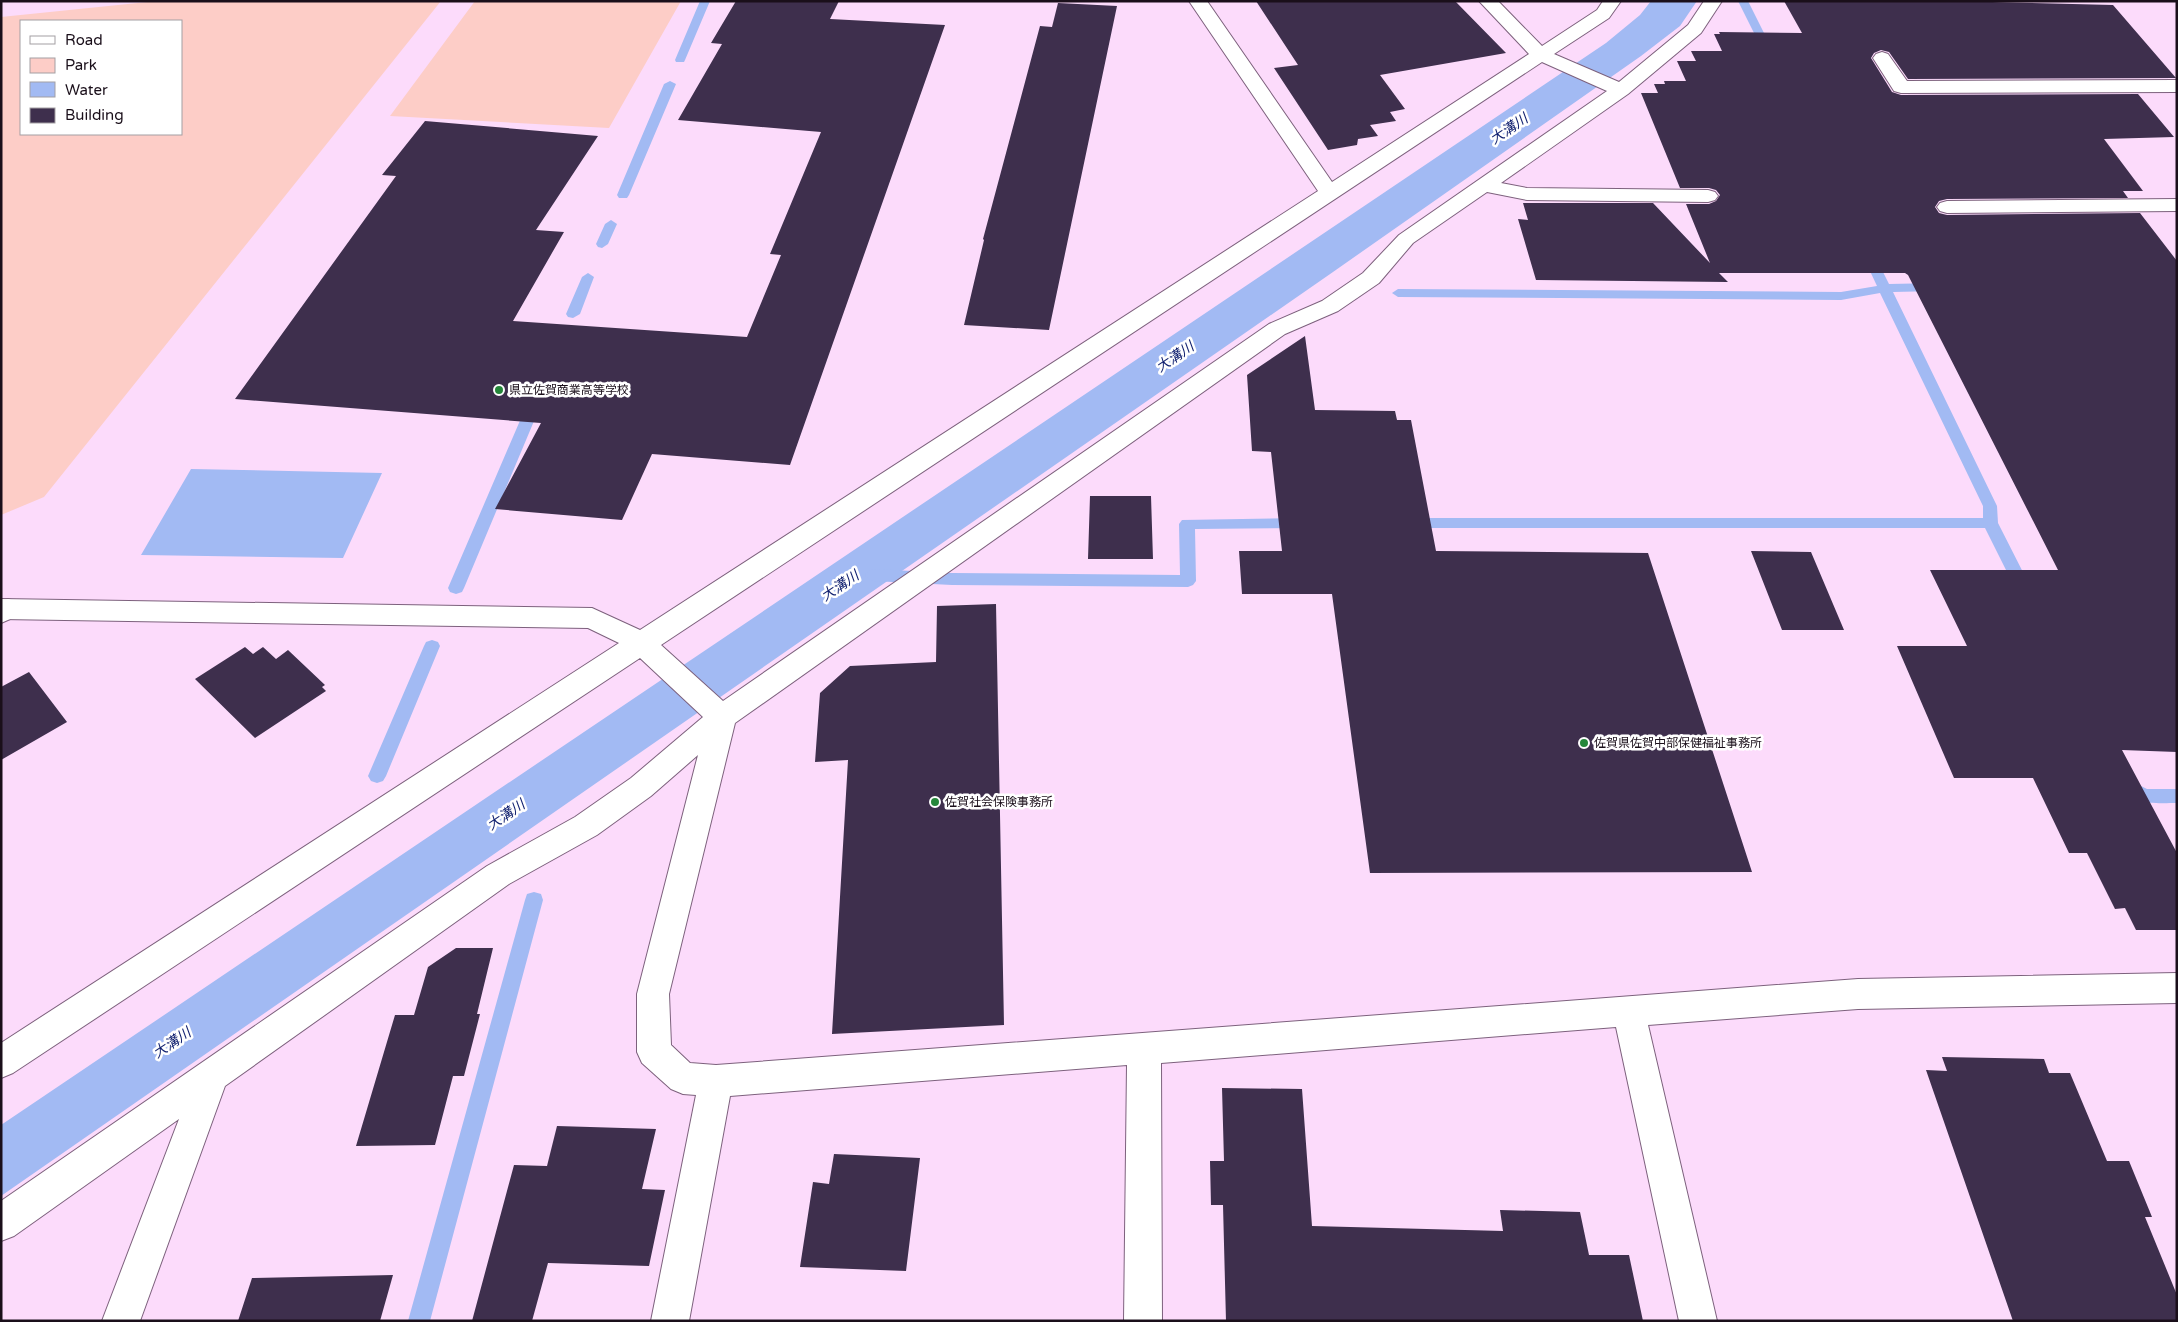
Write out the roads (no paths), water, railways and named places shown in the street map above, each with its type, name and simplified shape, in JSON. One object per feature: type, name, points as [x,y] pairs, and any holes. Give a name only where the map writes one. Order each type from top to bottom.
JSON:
[{"type":"street","points":[[1198,1],[1329,192]]},
{"type":"street","points":[[1488,1],[1550,60],[1621,90]]},
{"type":"street","points":[[1,1062],[1329,192],[1550,60],[1603,14],[1612,1]]},
{"type":"street","points":[[1,1223],[211,1078],[498,875],[586,826],[610,810],[641,787],[722,717],[937,569],[1277,329],[1330,306],[1371,278],[1406,239],[1621,90],[1695,29],[1713,1]]},
{"type":"street","points":[[1882,58],[1901,87],[2177,86]]},
{"type":"street","points":[[1482,185],[1527,194],[1708,196]]},
{"type":"street","points":[[1947,207],[2177,205]]},
{"type":"street","points":[[4,610],[592,618],[640,642],[722,717]]},
{"type":"street","points":[[722,717],[653,994],[654,1052],[683,1078],[716,1081],[1858,994],[2177,988]]},
{"type":"street","points":[[1629,1012],[1698,1321]]},
{"type":"street","points":[[1143,1321],[1144,1048]]},
{"type":"street","points":[[121,1321],[211,1078]]},
{"type":"street","points":[[670,1321],[716,1081]]},
{"type":"water","name":"大溝川","points":[[1651,1],[1697,1],[1680,26],[1641,56],[1333,272],[1,1196],[1,1125],[1606,43],[1640,15]]},
{"type":"water","points":[[191,469],[382,473],[343,558],[141,555]]},
{"type":"waterway","points":[[680,60],[705,1]]},
{"type":"waterway","points":[[1743,1],[1768,51]]},
{"type":"waterway","points":[[623,195],[670,84]]},
{"type":"waterway","points":[[602,244],[611,224]]},
{"type":"waterway","points":[[1868,254],[1885,288]]},
{"type":"waterway","points":[[573,314],[588,277]]},
{"type":"waterway","points":[[1885,288],[1937,287]]},
{"type":"waterway","points":[[1398,293],[1841,296],[1885,288]]},
{"type":"waterway","points":[[1885,288],[1990,506],[1990,523]]},
{"type":"waterway","points":[[456,588],[535,402]]},
{"type":"waterway","points":[[873,575],[952,579],[1188,581],[1187,524],[1301,523]]},
{"type":"waterway","points":[[1410,523],[1990,523]]},
{"type":"waterway","points":[[1990,523],[2024,590]]},
{"type":"waterway","points":[[377,776],[432,646]]},
{"type":"waterway","points":[[2127,786],[2145,796],[2177,796]]},
{"type":"waterway","points":[[419,1321],[534,900]]},
{"type":"place","name":"県立佐賀商業高等学校","points":[[499,390]]},
{"type":"place","name":"佐賀県佐賀中部保健福祉事務所","points":[[1584,743]]},
{"type":"place","name":"佐賀社会保険事務所","points":[[935,802]]}]
